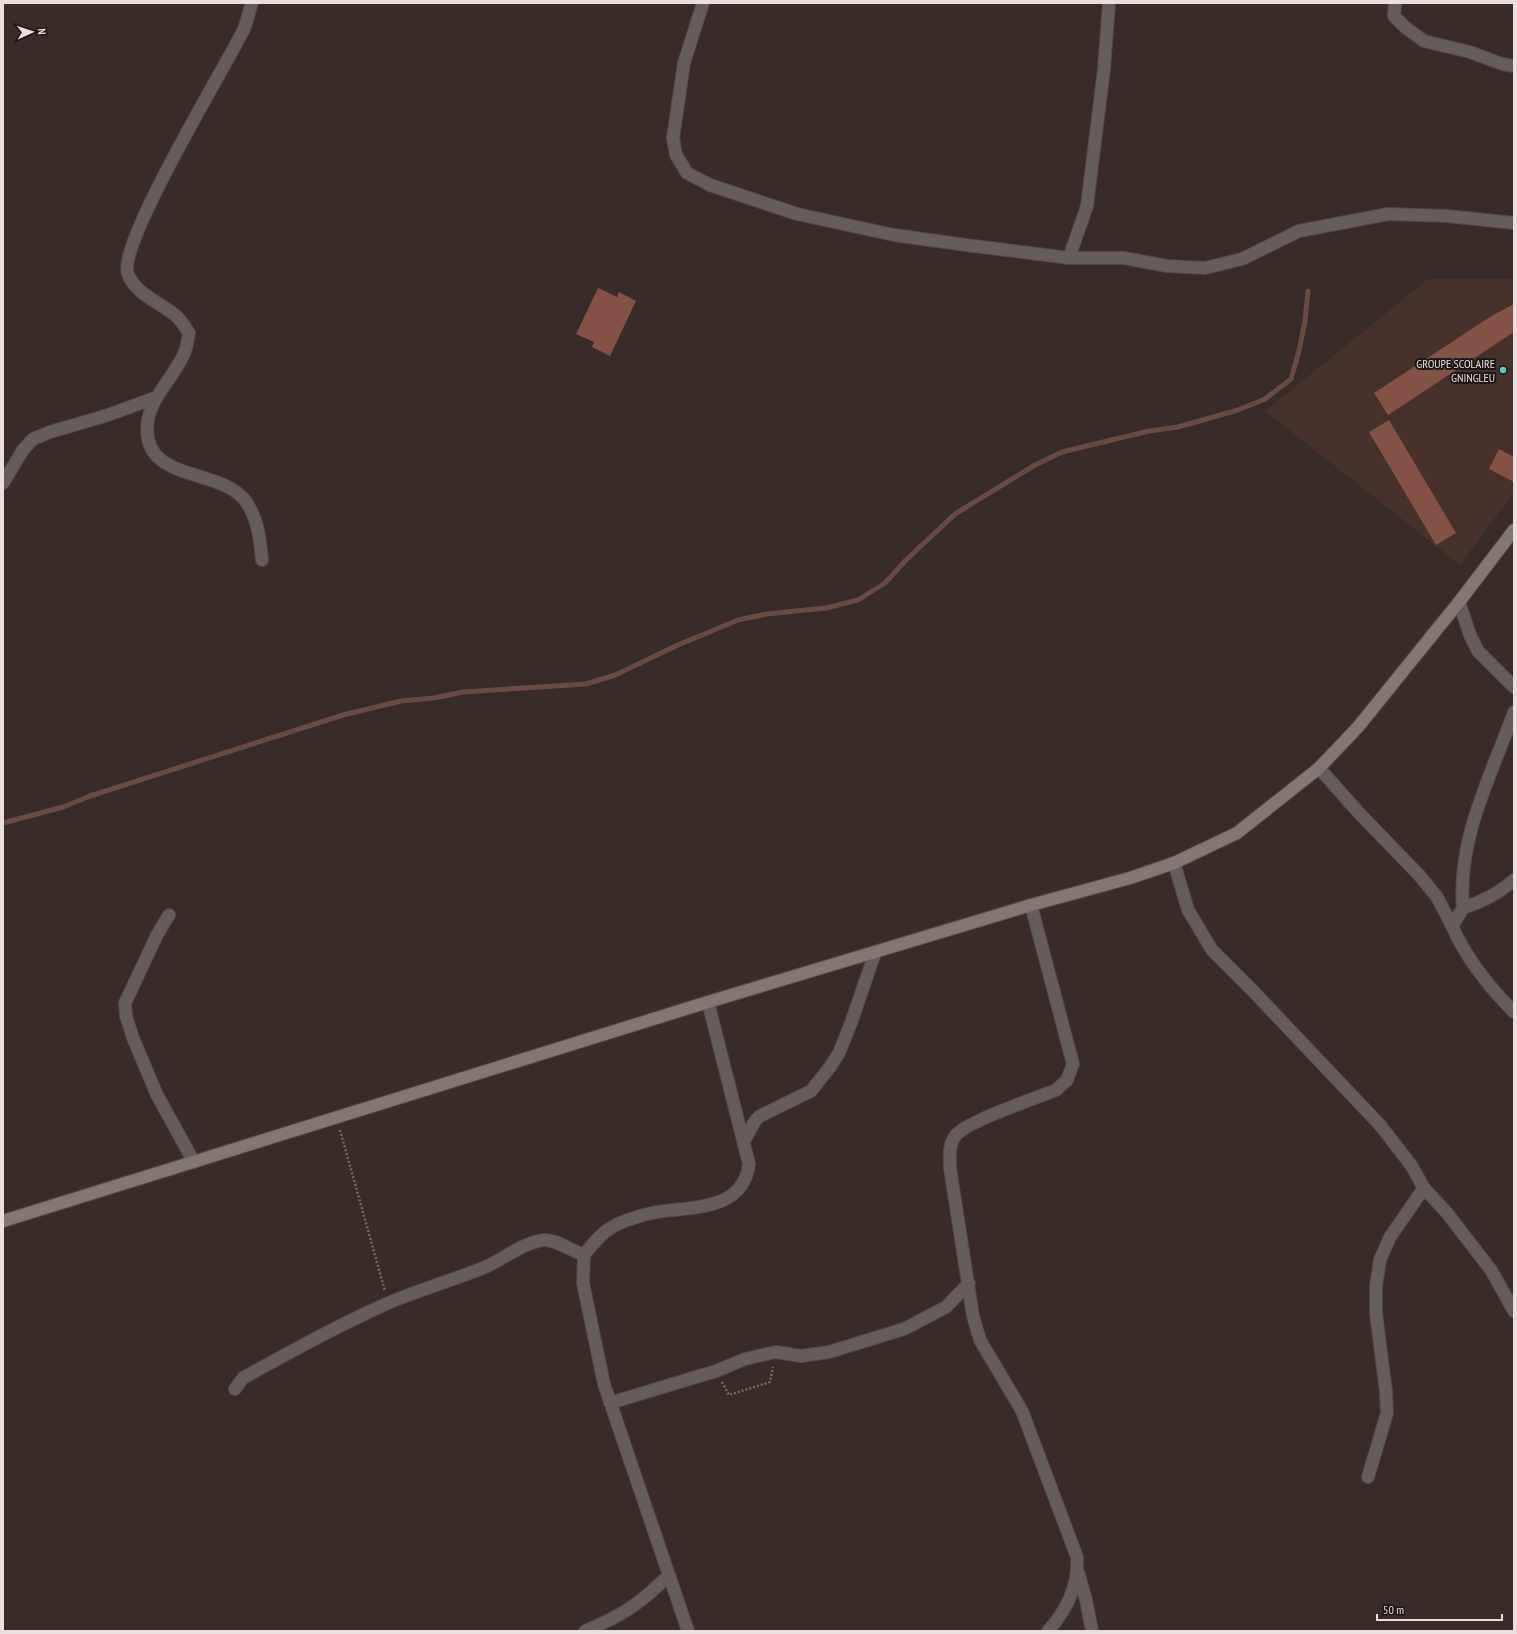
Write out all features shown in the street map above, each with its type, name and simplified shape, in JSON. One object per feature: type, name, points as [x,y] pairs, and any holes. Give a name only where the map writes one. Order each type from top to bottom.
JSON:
[{"type":"street","points":[[252,3],[244,28],[176,151],[138,227],[127,261],[128,274],[137,288],[176,316],[189,333],[185,351],[158,397],[148,419],[147,436],[153,453],[172,468],[229,487],[244,499],[253,514],[259,530],[262,560]]},
{"type":"street","points":[[703,3],[684,63],[673,138],[676,155],[687,173],[710,185],[796,214],[894,235],[1069,258],[1124,258],[1167,266],[1205,268],[1242,259],[1299,231],[1388,214],[1447,216],[1514,223]]},
{"type":"street","points":[[1069,258],[1087,206],[1104,69],[1109,3]]},
{"type":"street","points":[[1395,3],[1394,16],[1406,28],[1424,41],[1470,52],[1502,64],[1514,66]]},
{"type":"street","points":[[3,484],[23,450],[33,439],[50,432],[108,415],[158,397]]},
{"type":"street","points":[[3,1221],[708,1002],[1032,905],[1130,878],[1174,863],[1237,833],[1319,768],[1358,727],[1459,602],[1514,530]]},
{"type":"street","points":[[1459,602],[1470,635],[1478,651],[1514,688]]},
{"type":"street","points":[[1452,926],[1463,908],[1463,870],[1480,797],[1514,712]]},
{"type":"street","points":[[1319,768],[1364,819],[1419,875],[1437,897],[1461,946],[1495,993],[1514,1012]]},
{"type":"street","points":[[1174,863],[1188,910],[1212,950],[1254,991],[1358,1100],[1411,1165],[1424,1188],[1447,1213],[1491,1270],[1514,1311]]},
{"type":"street","points":[[1463,908],[1488,898],[1514,880]]},
{"type":"street","points":[[1032,905],[1074,1064],[1067,1080],[1056,1090],[974,1124],[956,1136],[950,1148],[950,1168],[973,1316],[980,1340],[1022,1411],[1077,1557],[1078,1571],[1086,1600],[1092,1631]]},
{"type":"street","points":[[169,915],[157,935],[125,1003],[126,1016],[133,1038],[157,1095],[194,1162]]},
{"type":"street","points":[[744,1141],[755,1121],[760,1116],[811,1091],[830,1067],[839,1053],[851,1023],[875,953]]},
{"type":"street","points":[[688,1631],[610,1403],[583,1283],[584,1254],[603,1232],[621,1223],[653,1213],[694,1209],[722,1201],[737,1190],[748,1176],[749,1164],[744,1141],[708,1002]]},
{"type":"street","points":[[1368,1477],[1387,1412],[1386,1392],[1376,1314],[1376,1286],[1380,1260],[1390,1237],[1424,1188]]},
{"type":"street","points":[[235,1389],[243,1378],[342,1324],[388,1303],[487,1266],[523,1246],[544,1240],[556,1242],[568,1249],[584,1254]]},
{"type":"street","points":[[610,1403],[716,1371],[745,1359],[776,1352],[801,1356],[829,1352],[904,1328],[946,1307],[969,1283]]},
{"type":"street","points":[[1048,1631],[1063,1612],[1076,1582],[1078,1571]]},
{"type":"street","points":[[586,1631],[612,1620],[630,1610],[649,1595],[669,1575]]},
{"type":"path","points":[[336,1117],[388,1303]]},
{"type":"path","points":[[716,1371],[729,1395],[770,1382],[776,1352]]},
{"type":"shaded area","points":[[1428,279],[1514,279],[1514,492],[1460,565],[1265,411]]},
{"type":"building","points":[[598,288],[617,297],[619,292],[636,301],[610,356],[592,347],[594,342],[576,334]]},
{"type":"building","points":[[1514,304],[1514,332],[1388,415],[1374,393],[1493,315]]},
{"type":"building","points":[[1389,420],[1456,533],[1436,545],[1369,432]]},
{"type":"building","points":[[1499,449],[1514,457],[1514,482],[1489,469]]},
{"type":"waterway","points":[[3,823],[63,807],[90,796],[343,715],[401,701],[434,698],[463,692],[586,684],[615,675],[678,645],[738,620],[767,614],[826,608],[858,600],[885,583],[906,560],[955,514],[1035,465],[1062,452],[1149,431],[1178,427],[1238,410],[1265,399],[1291,379],[1299,351],[1305,321],[1308,291]]},
{"type":"place","name":"GROUPE SCOLAIRE GNINGLEU","points":[[1503,370]]}]
